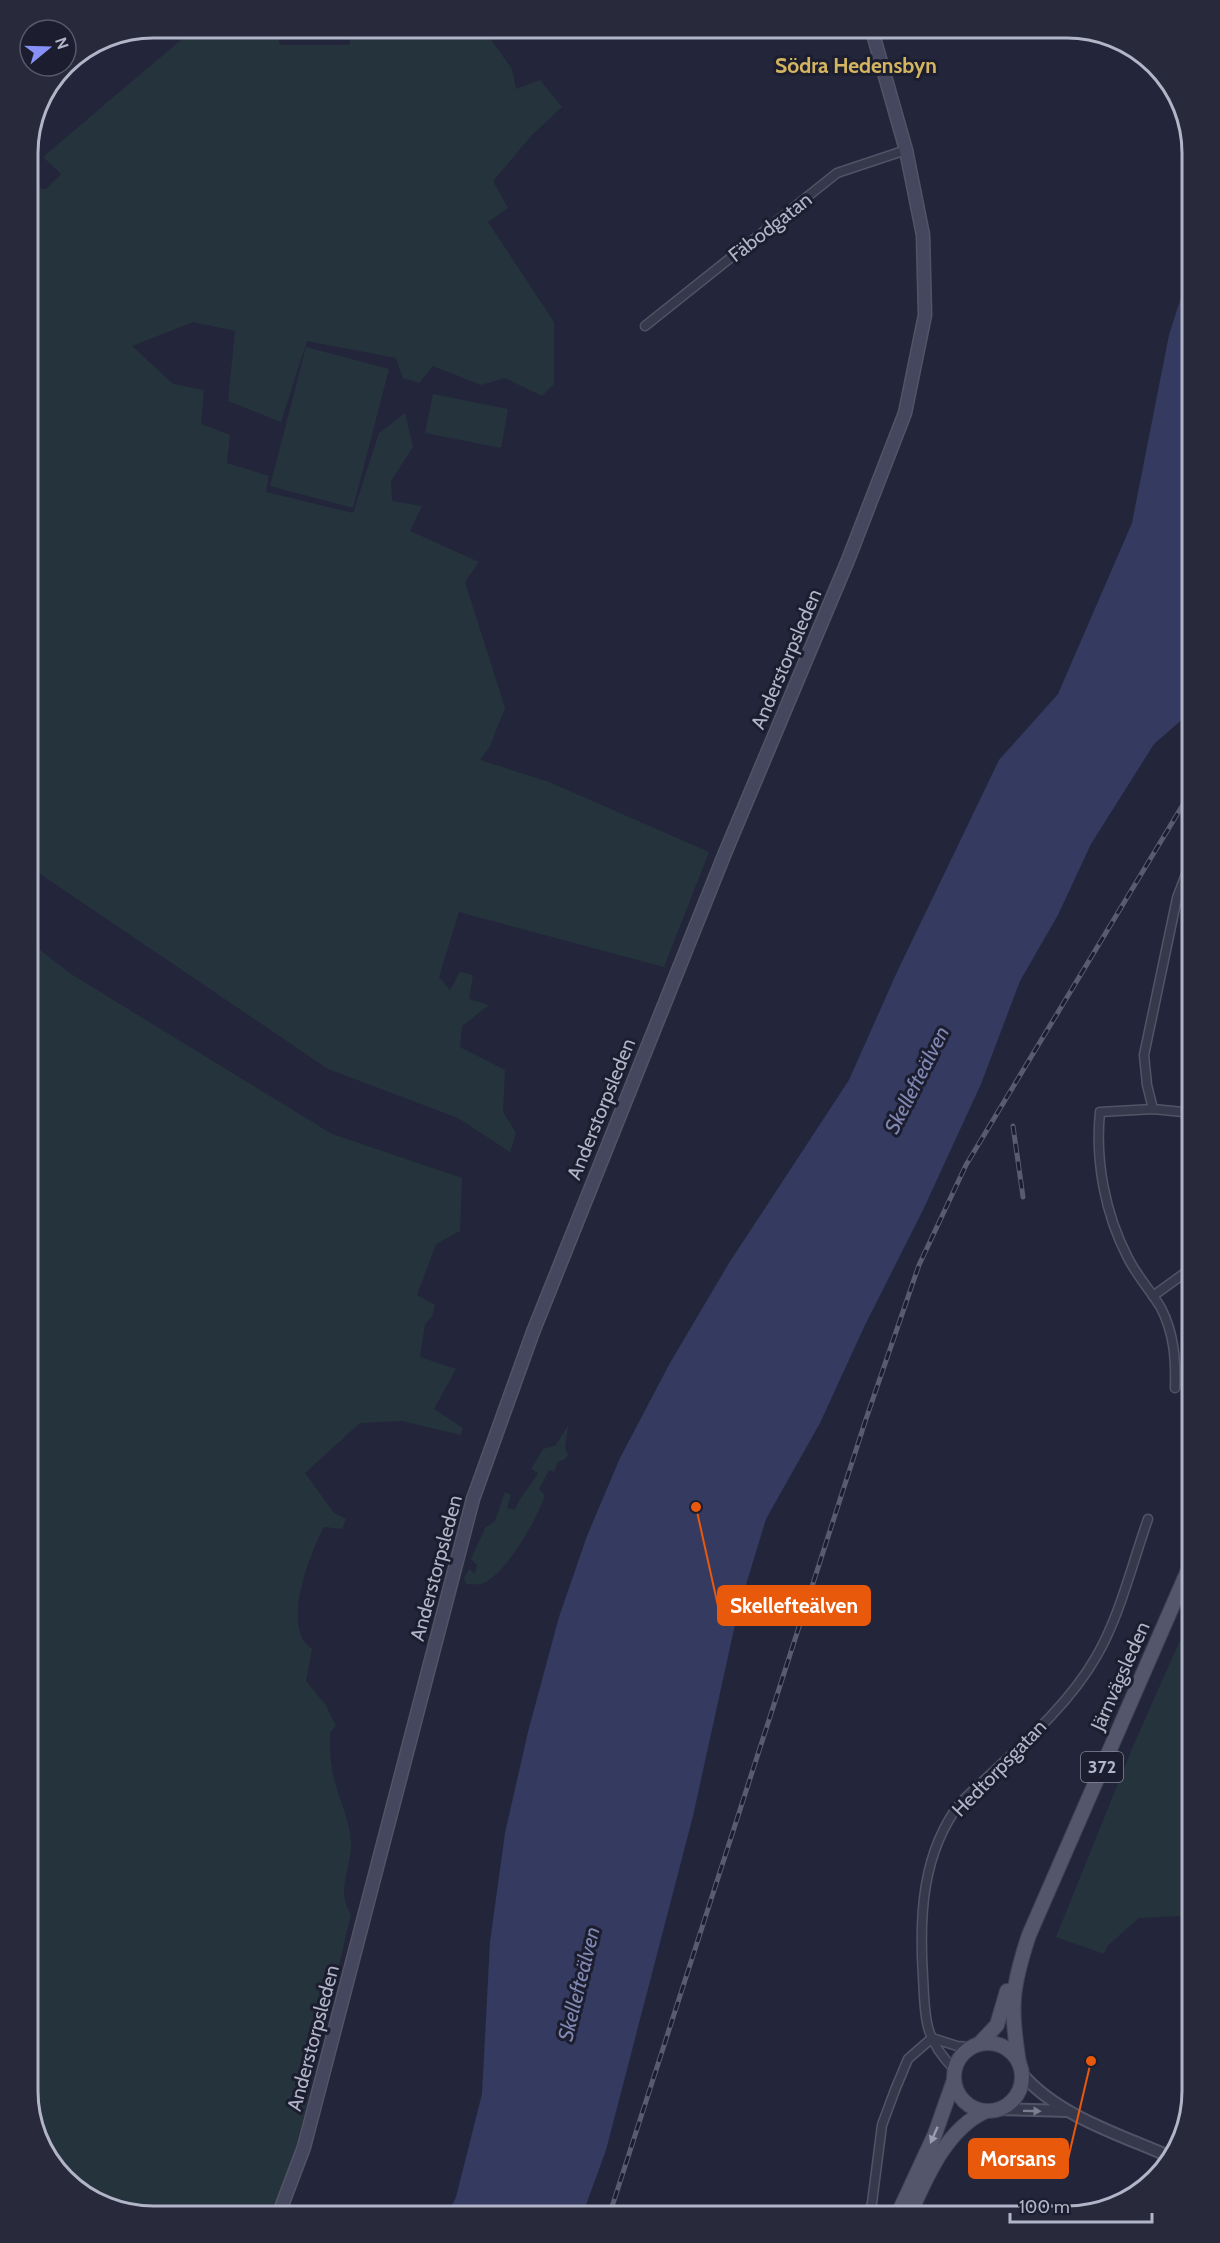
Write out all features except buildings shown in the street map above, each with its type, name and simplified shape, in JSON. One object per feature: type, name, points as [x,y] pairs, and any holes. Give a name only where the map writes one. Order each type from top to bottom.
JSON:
[{"type":"main road","name":"Anderstorpsleden","points":[[282,2205],[304,2147],[473,1499],[533,1332],[722,861],[848,560],[905,413],[925,315],[923,235],[906,150],[874,38]]},
{"type":"main road","name":"Järnvägsleden","points":[[975,2045],[997,2025],[1006,1991],[1015,1976],[1049,1886],[1182,1584]]},
{"type":"main road","name":"Järnvägsleden","points":[[1015,1976],[1012,2012],[1021,2069]]},
{"type":"main road","points":[[902,2206],[935,2134],[963,2053],[975,2045],[999,2044],[1007,2049],[1021,2069],[1016,2096],[968,2121],[942,2153],[926,2178],[914,2206]]},
{"type":"main road","points":[[954,2075],[956,2089],[968,2104],[992,2110]]},
{"type":"street","name":"Fäbodgatan","points":[[645,326],[837,173],[906,150]]},
{"type":"street","points":[[1153,1109],[1147,1085],[1144,1055],[1182,887]]},
{"type":"street","points":[[1175,1388],[1174,1347],[1169,1326],[1128,1258],[1103,1185],[1097,1153],[1100,1112],[1153,1109],[1182,1112]]},
{"type":"street","points":[[1153,1296],[1182,1275]]},
{"type":"street","name":"Hedtorpsgatan","points":[[932,2038],[928,2028],[923,1988],[921,1921],[927,1877],[943,1831],[961,1802],[1062,1703],[1097,1656],[1112,1622],[1148,1519]]},
{"type":"street","points":[[932,2038],[957,2046],[975,2045]]},
{"type":"street","points":[[932,2038],[954,2075]]},
{"type":"street","points":[[872,2206],[882,2125],[891,2099],[908,2059],[932,2038]]},
{"type":"street","points":[[1021,2069],[1034,2088],[1066,2111],[1164,2154]]},
{"type":"street","points":[[992,2110],[1066,2111]]},
{"type":"shaded area","points":[[183,38],[278,38],[280,45],[350,45],[350,38],[395,38],[398,41],[400,38],[490,38],[512,69],[516,89],[540,80],[562,107],[532,135],[493,181],[508,208],[488,222],[554,322],[554,384],[542,396],[505,378],[481,385],[433,366],[419,383],[403,378],[396,358],[307,341],[281,422],[228,401],[235,331],[193,322],[132,346],[173,384],[204,390],[201,424],[230,435],[227,463],[269,476],[266,492],[353,513],[379,433],[405,413],[413,447],[391,481],[392,501],[422,506],[410,531],[479,562],[465,582],[505,708],[490,746],[480,760],[549,782],[709,852],[664,967],[459,912],[439,977],[450,990],[460,972],[473,975],[469,999],[489,1005],[462,1026],[460,1047],[505,1070],[503,1112],[516,1133],[510,1152],[458,1118],[328,1069],[38,872],[38,189],[46,189],[61,174],[43,157]]},
{"type":"shaded area","points":[[306,347],[389,369],[353,508],[270,486]]},
{"type":"shaded area","points":[[433,394],[508,409],[501,448],[425,433]]},
{"type":"shaded area","points":[[38,948],[71,974],[332,1134],[462,1178],[460,1231],[436,1244],[417,1295],[435,1305],[432,1317],[425,1324],[420,1357],[456,1369],[434,1409],[463,1428],[461,1435],[402,1421],[360,1423],[305,1473],[334,1513],[346,1519],[342,1529],[324,1527],[312,1554],[301,1590],[298,1625],[303,1639],[312,1649],[306,1681],[325,1704],[336,1726],[330,1733],[331,1761],[350,1833],[351,1851],[344,1897],[351,1914],[298,2142],[275,2205],[145,2205],[115,2199],[88,2186],[57,2155],[41,2121],[38,2098]]},
{"type":"shaded area","points":[[568,1426],[565,1448],[568,1455],[558,1462],[554,1472],[549,1470],[539,1489],[545,1495],[519,1546],[489,1580],[480,1584],[466,1584],[464,1578],[469,1569],[475,1574],[477,1565],[471,1559],[485,1528],[495,1521],[505,1492],[511,1495],[507,1508],[515,1510],[538,1473],[531,1469],[543,1449],[555,1446]]},
{"type":"shaded area","points":[[1182,1636],[1182,1917],[1139,1918],[1107,1946],[1104,1954],[1056,1937],[1134,1744]]},
{"type":"water","points":[[1182,294],[1182,720],[1154,744],[1091,844],[1058,915],[1020,981],[981,1084],[923,1210],[865,1325],[820,1423],[766,1519],[738,1611],[693,1816],[606,2150],[586,2205],[452,2205],[482,2094],[490,1942],[505,1833],[528,1732],[559,1617],[587,1536],[620,1458],[670,1363],[729,1263],[849,1080],[897,972],[999,760],[1058,694],[1132,523],[1169,335]]},
{"type":"railway","points":[[612,2206],[866,1419],[919,1265],[966,1165],[1182,806]]},
{"type":"railway","points":[[1013,1126],[1023,1197]]},
{"type":"place","name":"Skellefteälven","points":[[696,1507]]},
{"type":"place","name":"Morsans","points":[[1091,2061]]},
{"type":"district","name":"Södra Hedensbyn","points":[[856,66]]}]
